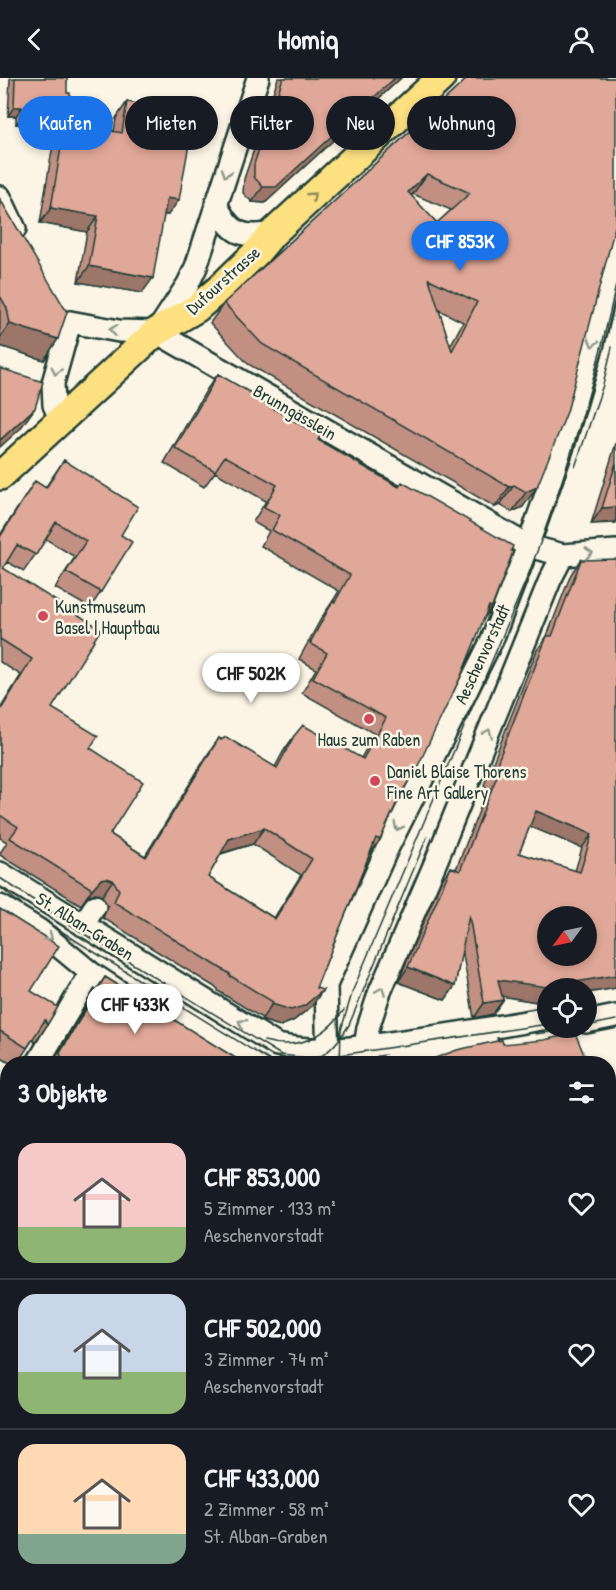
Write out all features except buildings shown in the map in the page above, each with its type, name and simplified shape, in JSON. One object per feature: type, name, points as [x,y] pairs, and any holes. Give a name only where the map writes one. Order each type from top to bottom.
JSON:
[{"type":"main road","name":"Dufourstrasse","points":[[0,476],[156,333],[197,308],[219,289],[273,233],[441,78]]},
{"type":"street","points":[[70,322],[119,331],[156,333],[188,284],[202,249],[258,78]]},
{"type":"street","points":[[0,197],[26,249]]},
{"type":"street","points":[[216,204],[226,222],[240,234],[249,236],[273,233]]},
{"type":"street","name":"Aeschenvorstadt","points":[[328,1056],[326,985],[387,849],[492,640],[562,449],[592,347],[616,245]]},
{"type":"street","points":[[59,304],[70,322],[52,383],[54,405],[60,420]]},
{"type":"street","name":"Brunngässlein","points":[[156,333],[528,546],[563,555],[616,551]]},
{"type":"street","name":"Aeschenvorstadt","points":[[366,1056],[368,1028],[379,994],[437,859],[550,580],[563,555]]},
{"type":"street","name":"St. Alban-Graben","points":[[0,873],[277,1045],[324,1056]]},
{"type":"street","name":"St. Alban-Graben","points":[[0,906],[53,940],[91,974],[139,1004]]},
{"type":"street","points":[[83,925],[95,906]]},
{"type":"street","points":[[45,1056],[91,974]]},
{"type":"street","points":[[597,1009],[616,1005]]},
{"type":"street","points":[[597,1020],[616,1016]]},
{"type":"street","name":"St. Alban-Graben","points":[[366,1056],[537,1020]]},
{"type":"street","points":[[428,1056],[537,1033]]},
{"type":"tram line","points":[[340,1056],[341,1030],[353,990],[529,573],[555,502],[589,394],[616,285]]},
{"type":"tram line","points":[[575,467],[603,385],[612,347]]},
{"type":"tram line","points":[[320,1056],[331,1049],[349,1025],[427,837]]},
{"type":"tram line","points":[[0,878],[89,937],[281,1055],[290,1056]]},
{"type":"tram line","points":[[2,889],[23,906],[78,942],[262,1056]]},
{"type":"tram line","points":[[264,1041],[299,1043],[328,1028],[344,1010]]},
{"type":"tram line","points":[[597,1024],[616,1020]]},
{"type":"tram line","points":[[334,1056],[537,1026]]},
{"type":"place","name":"Kunstmuseum Basel | Hauptbau","points":[[43,616]]},
{"type":"place","name":"Haus zum Raben","points":[[369,719]]},
{"type":"place","name":"Daniel Blaise Thorens Fine Art Gallery","points":[[375,781]]}]
